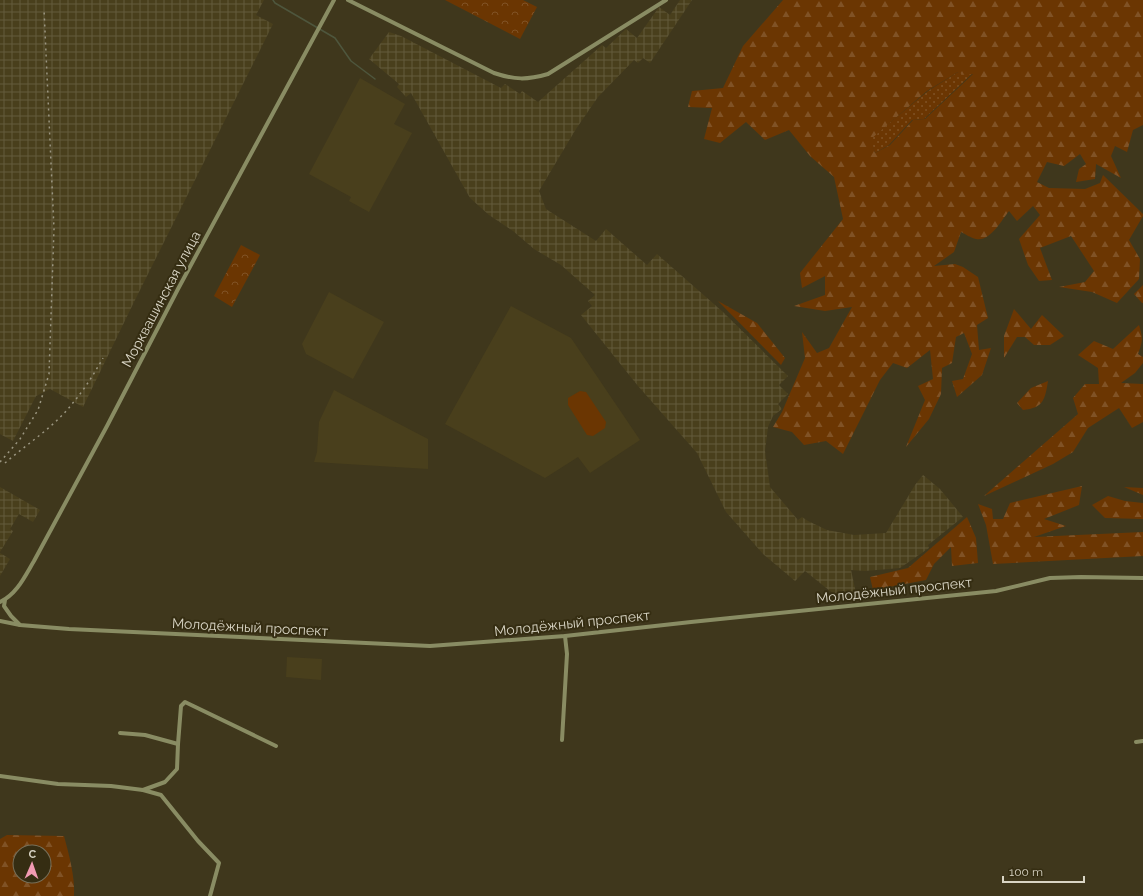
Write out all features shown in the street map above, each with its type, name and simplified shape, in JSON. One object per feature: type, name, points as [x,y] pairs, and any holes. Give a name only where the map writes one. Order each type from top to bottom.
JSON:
[{"type":"street","name":"Морквашинская улица","points":[[0,602],[5,600],[21,583],[34,561],[178,289],[334,0]]},
{"type":"street","points":[[348,0],[494,73],[506,77],[528,79],[548,74],[666,0]]},
{"type":"street","name":"Молодёжный проспект","points":[[0,621],[20,625],[69,629],[112,630],[417,647],[566,636],[996,591],[1056,578],[1143,578]]},
{"type":"street","points":[[5,600],[4,606],[20,625]]},
{"type":"street","points":[[562,740],[567,654],[566,636]]},
{"type":"street","points":[[143,790],[165,782],[177,769],[181,706],[185,702],[276,746]]},
{"type":"street","points":[[120,733],[145,734],[178,744]]},
{"type":"street","points":[[1136,742],[1143,741]]},
{"type":"street","points":[[0,776],[58,784],[111,786],[143,790],[161,795],[198,841],[219,863],[210,896]]},
{"type":"shaded area","points":[[0,0],[264,0],[256,15],[273,24],[83,407],[50,389],[36,396],[13,441],[0,434]]},
{"type":"shaded area","points":[[680,0],[692,0],[650,63],[643,58],[638,63],[634,60],[598,97],[576,129],[539,191],[546,209],[596,241],[606,229],[647,265],[657,254],[723,312],[788,376],[779,385],[788,394],[778,404],[782,409],[773,416],[768,427],[765,451],[770,487],[798,520],[802,517],[827,530],[854,535],[886,533],[915,485],[923,475],[940,489],[963,517],[928,545],[929,548],[900,568],[865,571],[851,570],[856,593],[841,594],[839,591],[835,595],[805,571],[795,581],[763,554],[726,512],[697,453],[638,386],[581,315],[592,306],[588,301],[595,295],[561,265],[534,249],[513,231],[489,215],[470,198],[411,93],[406,97],[397,87],[399,84],[369,59],[389,32],[401,36],[501,88],[505,84],[520,94],[522,91],[538,102],[602,45],[606,48],[626,29],[637,38],[659,7],[670,15]]},
{"type":"shaded area","points":[[360,78],[405,104],[394,124],[412,133],[369,212],[349,201],[351,197],[309,174]]},
{"type":"shaded area","points":[[329,292],[384,322],[353,379],[306,354],[302,344]]},
{"type":"shaded area","points":[[511,306],[571,338],[640,440],[590,473],[578,457],[545,478],[445,424]]},
{"type":"shaded area","points":[[334,390],[428,439],[428,469],[314,462],[317,452],[319,422]]},
{"type":"shaded area","points":[[0,487],[40,510],[33,522],[19,514],[10,529],[13,531],[0,552]]},
{"type":"shaded area","points":[[0,553],[10,559],[0,576]]},
{"type":"shaded area","points":[[287,657],[322,659],[321,680],[286,677]]},
{"type":"green space","points":[[445,0],[523,0],[537,7],[520,39]]},
{"type":"green space","points":[[783,0],[1143,0],[1143,125],[1133,130],[1127,152],[1115,146],[1111,156],[1121,178],[1096,164],[1095,179],[1076,182],[1079,169],[1086,164],[1080,154],[1064,166],[1047,162],[1037,182],[1049,188],[1085,189],[1100,183],[1103,175],[1143,214],[1129,240],[1140,259],[1139,279],[1117,303],[1092,292],[1059,287],[1085,282],[1094,271],[1071,236],[1040,248],[1052,280],[1039,281],[1028,265],[1019,239],[1040,215],[1033,206],[1017,221],[1009,211],[995,230],[986,237],[976,239],[961,232],[954,252],[934,266],[955,264],[963,267],[978,277],[988,318],[977,325],[979,350],[991,348],[982,375],[957,397],[952,381],[963,379],[972,354],[964,333],[956,337],[952,363],[942,368],[941,394],[929,419],[906,447],[925,400],[918,386],[933,379],[930,350],[907,368],[893,363],[880,380],[843,454],[826,441],[804,445],[792,432],[773,427],[782,412],[805,358],[802,332],[817,353],[829,348],[852,307],[825,311],[794,306],[825,295],[825,276],[802,288],[800,273],[843,219],[834,177],[810,156],[789,130],[765,140],[746,122],[720,143],[704,139],[712,108],[688,107],[692,91],[723,88],[743,46]],"holes":[[[958,72],[964,75],[973,74],[925,119],[913,120],[890,145],[875,153],[871,139],[927,91]]]},
{"type":"green space","points":[[958,72],[973,73],[924,119],[912,120],[889,145],[875,153],[870,139],[928,91]]},
{"type":"green space","points":[[241,245],[260,255],[232,307],[214,296]]},
{"type":"green space","points":[[1143,285],[1143,303],[1142,303],[1134,294]]},
{"type":"green space","points":[[718,301],[757,323],[785,358],[781,365]]},
{"type":"green space","points":[[1014,309],[1031,329],[1042,315],[1064,336],[1050,345],[1034,345],[1025,337],[1017,337],[1004,358],[1004,336]]},
{"type":"green space","points":[[1139,325],[1142,340],[1138,354],[1143,357],[1143,363],[1135,373],[1121,383],[1143,384],[1143,422],[1132,428],[1119,408],[1088,428],[1073,452],[1053,464],[984,496],[1078,414],[1073,398],[1085,384],[1099,384],[1098,368],[1078,355],[1094,341],[1113,349]]},
{"type":"green space","points":[[1048,381],[1046,393],[1042,402],[1035,407],[1023,410],[1017,403],[1031,388]]},
{"type":"green space","points":[[580,391],[586,392],[606,422],[605,428],[593,436],[587,435],[568,405],[568,398]]},
{"type":"green space","points":[[1082,486],[1079,505],[1044,519],[1066,526],[1034,537],[1143,532],[1143,556],[993,564],[986,525],[978,504],[992,509],[993,519],[1003,519],[1010,503]]},
{"type":"green space","points":[[1124,487],[1143,488],[1143,495]]},
{"type":"green space","points":[[1108,496],[1125,501],[1143,503],[1143,519],[1105,518],[1092,505]]},
{"type":"green space","points":[[967,517],[976,538],[978,563],[952,566],[951,547],[934,564],[926,580],[873,590],[870,577],[908,568]]},
{"type":"green space","points":[[7,835],[64,836],[73,873],[74,896],[0,896],[0,839]]},
{"type":"waterway","points":[[273,0],[275,3],[335,38],[351,61],[375,79]]},
{"type":"railway","points":[[0,462],[20,439],[38,410],[49,374],[54,229],[44,9]]},
{"type":"railway","points":[[5,463],[49,428],[65,412],[85,388],[103,358]]}]
